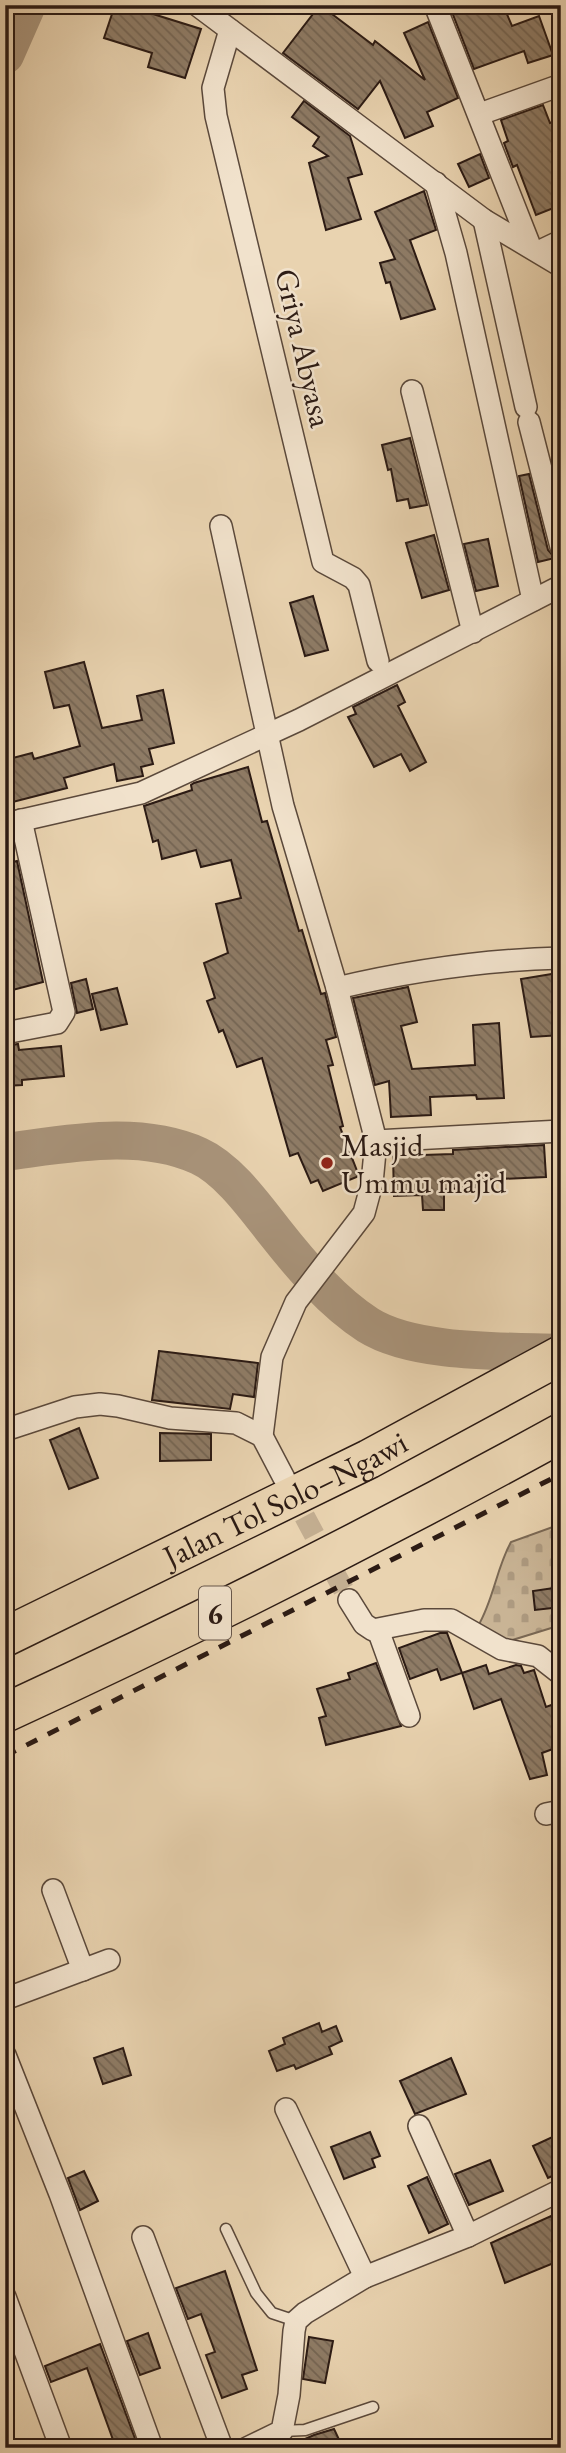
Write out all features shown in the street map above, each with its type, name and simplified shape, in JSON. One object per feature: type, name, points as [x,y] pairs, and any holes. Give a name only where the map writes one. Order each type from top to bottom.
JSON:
[{"type":"highway","name":"Jalan Tol Solo–Ngawi","points":[[5,1637],[369,1459],[561,1355]]},
{"type":"highway","name":"6","points":[[5,1713],[128,1657],[424,1509],[561,1433]]},
{"type":"street","points":[[197,5],[484,220],[561,266]]},
{"type":"street","points":[[435,5],[535,249]]},
{"type":"street","name":"Griya Abyasa","points":[[230,30],[213,88],[216,116],[323,562],[359,585],[378,661]]},
{"type":"street","points":[[480,114],[561,85]]},
{"type":"street","points":[[436,183],[456,253],[533,600]]},
{"type":"street","points":[[484,220],[561,547]]},
{"type":"street","points":[[535,249],[561,241]]},
{"type":"street","points":[[412,391],[474,632]]},
{"type":"street","points":[[221,526],[283,806],[337,988],[376,1141],[372,1183],[364,1213],[296,1302],[272,1357],[262,1436]]},
{"type":"street","points":[[5,1033],[57,1023],[64,1012],[13,822],[141,793],[266,736],[561,586]]},
{"type":"street","points":[[337,988],[409,971],[469,963],[561,958]]},
{"type":"street","points":[[376,1141],[561,1131]]},
{"type":"street","points":[[5,1430],[75,1407],[100,1404],[170,1418],[236,1423],[262,1436],[285,1478]]},
{"type":"street","points":[[349,1600],[364,1624],[378,1630],[424,1620],[451,1620],[502,1649],[538,1656],[561,1674]]},
{"type":"street","points":[[378,1630],[409,1716]]},
{"type":"street","points":[[53,1890],[83,1970]]},
{"type":"street","points":[[5,1999],[109,1960]]},
{"type":"street","points":[[5,2055],[60,2193],[152,2448]]},
{"type":"street","points":[[286,2109],[365,2277]]},
{"type":"street","points":[[419,2126],[468,2236]]},
{"type":"street","points":[[247,2448],[282,2431],[296,2321],[332,2294],[365,2277],[468,2236],[561,2190]]},
{"type":"street","points":[[143,2237],[222,2448]]},
{"type":"street","points":[[5,2297],[61,2448]]},
{"type":"lane","points":[[226,2230],[256,2293],[272,2313],[296,2321]]},
{"type":"lane","points":[[282,2431],[305,2430],[373,2407]]},
{"type":"green space","points":[[561,1524],[561,1625],[506,1642],[478,1626],[511,1542]]},
{"type":"building","points":[[115,5],[138,5],[137,9],[201,29],[185,78],[148,67],[152,53],[104,38]]},
{"type":"building","points":[[320,5],[373,45],[375,41],[425,80],[404,33],[428,22],[458,98],[427,112],[433,126],[405,138],[380,81],[358,109],[283,53]]},
{"type":"building","points":[[467,5],[503,5],[512,26],[539,16],[553,55],[528,63],[524,51],[474,69],[452,12]]},
{"type":"building","points":[[304,101],[350,136],[362,174],[348,178],[361,219],[326,230],[309,163],[328,156],[313,146],[319,137],[292,117]]},
{"type":"building","points":[[543,105],[550,123],[561,119],[561,205],[536,215],[517,165],[513,167],[504,143],[508,141],[501,120]]},
{"type":"building","points":[[480,154],[489,178],[469,187],[458,164]]},
{"type":"building","points":[[424,191],[436,230],[410,240],[435,309],[401,319],[390,282],[386,283],[380,263],[395,259],[375,212]]},
{"type":"building","points":[[410,438],[427,505],[410,508],[408,499],[397,501],[391,469],[388,470],[382,445]]},
{"type":"building","points":[[529,474],[548,550],[555,558],[538,562],[519,476]]},
{"type":"building","points":[[434,535],[449,590],[422,598],[406,543]]},
{"type":"building","points":[[488,539],[498,586],[476,591],[464,544]]},
{"type":"building","points":[[313,596],[328,650],[305,656],[290,603]]},
{"type":"building","points":[[84,662],[102,728],[142,720],[137,696],[163,690],[174,743],[149,749],[153,764],[141,767],[143,776],[117,781],[114,764],[64,778],[67,788],[5,804],[5,760],[32,753],[34,759],[80,746],[69,705],[54,708],[45,672]]},
{"type":"building","points":[[397,685],[405,702],[398,706],[426,762],[410,771],[401,754],[374,767],[348,717],[356,714],[353,707]]},
{"type":"building","points":[[248,767],[262,822],[267,821],[299,931],[302,930],[321,994],[325,993],[336,1037],[326,1040],[333,1065],[328,1066],[343,1126],[340,1127],[359,1176],[323,1191],[318,1180],[311,1183],[298,1153],[290,1156],[262,1058],[237,1067],[223,1030],[219,1032],[207,1001],[215,998],[204,963],[228,953],[216,904],[241,898],[231,860],[201,867],[196,850],[162,859],[158,840],[153,842],[144,806],[192,790],[191,785],[194,783]]},
{"type":"building","points":[[17,861],[43,982],[5,992],[5,864]]},
{"type":"building","points":[[558,973],[561,1035],[531,1037],[521,979]]},
{"type":"building","points":[[86,979],[93,1009],[77,1013],[71,983]]},
{"type":"building","points":[[408,987],[417,1022],[401,1026],[412,1069],[475,1065],[473,1025],[499,1023],[504,1098],[477,1099],[476,1095],[430,1097],[431,1115],[391,1117],[389,1081],[375,1085],[353,998]]},
{"type":"building","points":[[117,988],[127,1024],[101,1030],[92,994]]},
{"type":"building","points":[[18,1044],[19,1050],[61,1046],[64,1076],[22,1080],[22,1085],[5,1086],[5,1046]]},
{"type":"building","points":[[544,1145],[546,1177],[476,1180],[476,1188],[444,1189],[444,1210],[423,1210],[422,1195],[394,1196],[393,1156],[453,1154],[453,1150]]},
{"type":"building","points":[[159,1351],[258,1363],[254,1397],[233,1394],[230,1409],[152,1400]]},
{"type":"building","points":[[79,1428],[98,1478],[69,1489],[50,1440]]},
{"type":"building","points":[[160,1433],[211,1434],[211,1460],[160,1461]]},
{"type":"building","points":[[561,1587],[561,1607],[535,1610],[533,1591]]},
{"type":"building","points":[[447,1633],[462,1673],[441,1680],[437,1669],[410,1679],[399,1648]]},
{"type":"building","points":[[376,1663],[401,1726],[326,1745],[319,1718],[326,1716],[317,1689],[350,1679],[348,1673]]},
{"type":"building","points":[[486,1665],[489,1674],[516,1665],[521,1666],[524,1673],[534,1670],[546,1707],[554,1704],[561,1721],[561,1746],[542,1753],[547,1775],[530,1779],[501,1699],[474,1709],[462,1673]]},
{"type":"building","points":[[319,2023],[322,2032],[336,2026],[342,2041],[329,2047],[332,2054],[296,2069],[294,2065],[277,2071],[269,2051],[285,2044],[283,2038]]},
{"type":"building","points":[[123,2048],[131,2075],[103,2084],[94,2058]]},
{"type":"building","points":[[451,2058],[466,2094],[415,2114],[400,2081]]},
{"type":"building","points":[[370,2132],[380,2156],[372,2159],[375,2167],[344,2179],[331,2147]]},
{"type":"building","points":[[561,2133],[561,2172],[548,2178],[533,2146]]},
{"type":"building","points":[[490,2160],[503,2191],[469,2205],[455,2174]]},
{"type":"building","points":[[84,2171],[98,2201],[80,2210],[68,2178]]},
{"type":"building","points":[[427,2177],[448,2224],[429,2233],[408,2186]]},
{"type":"building","points":[[551,2216],[561,2236],[561,2260],[505,2283],[491,2243]]},
{"type":"building","points":[[225,2271],[257,2370],[242,2375],[247,2389],[222,2398],[206,2355],[215,2352],[201,2314],[188,2319],[176,2288]]},
{"type":"building","points":[[148,2333],[160,2368],[140,2375],[127,2341]]},
{"type":"building","points":[[309,2337],[333,2341],[325,2383],[303,2379]]},
{"type":"building","points":[[100,2344],[137,2444],[128,2448],[116,2448],[87,2368],[51,2382],[45,2366]]},
{"type":"building","points":[[334,2429],[343,2448],[285,2448],[314,2435]]},
{"type":"waterway","points":[[5,55],[27,5]]},
{"type":"waterway","points":[[5,1152],[78,1143],[128,1141],[176,1148],[199,1156],[230,1179],[317,1282],[368,1325],[387,1334],[435,1346],[561,1353]]},
{"type":"tunnel","points":[[290,1489],[349,1600]]},
{"type":"railway","points":[[5,1756],[561,1474]]},
{"type":"place","name":"Masjid Ummu majid","points":[[327,1163]]}]
